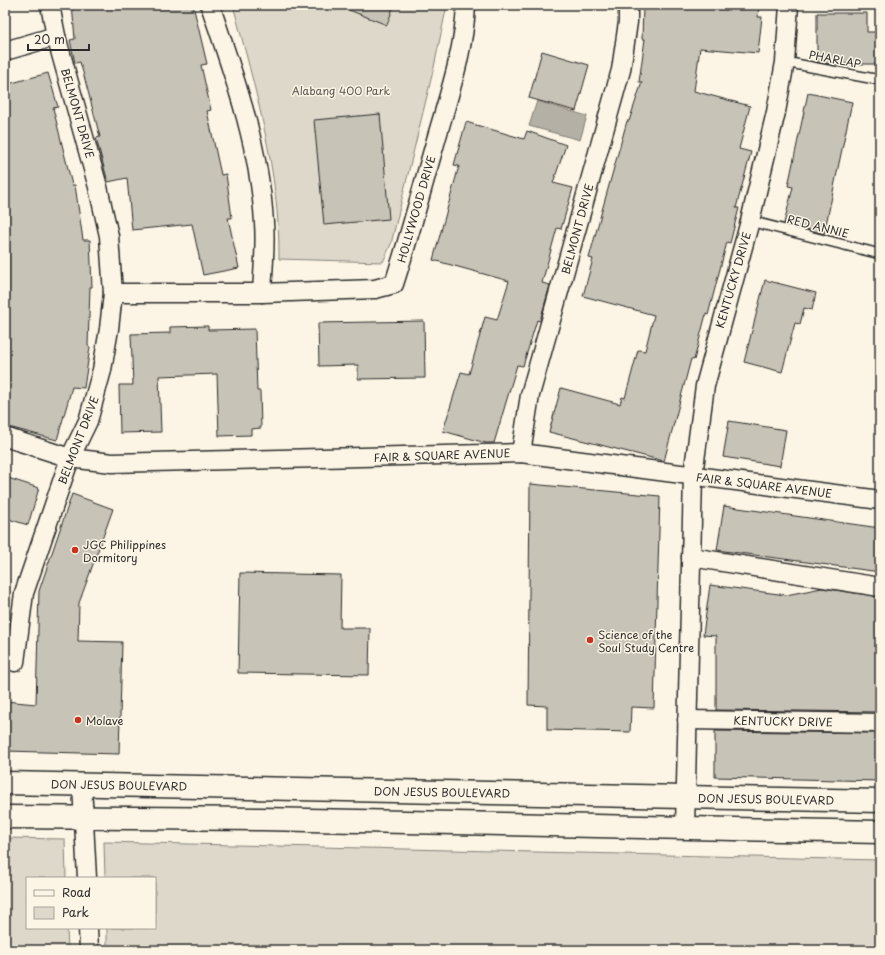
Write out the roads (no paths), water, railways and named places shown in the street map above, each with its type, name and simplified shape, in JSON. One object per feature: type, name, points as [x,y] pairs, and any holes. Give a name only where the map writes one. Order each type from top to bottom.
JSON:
[{"type":"street","name":"BELMONT DRIVE","points":[[15,662],[24,593],[70,458],[88,421],[102,370],[113,293],[109,236],[98,187],[56,36],[50,5]]},
{"type":"street","points":[[210,5],[226,51],[256,154],[264,224],[262,293]]},
{"type":"street","name":"HOLLYWOOD DRIVE","points":[[113,293],[262,293],[375,289],[394,284],[408,242],[458,64],[465,24],[466,5]]},
{"type":"street","name":"BELMONT DRIVE","points":[[521,453],[530,395],[622,70],[628,22],[628,5]]},
{"type":"street","name":"KENTUCKY DRIVE","points":[[685,828],[693,475],[705,386],[750,221],[776,112],[785,62],[789,5]]},
{"type":"street","points":[[5,51],[56,36]]},
{"type":"street","name":"FAIR & SQUARE AVENUE","points":[[5,437],[70,458],[112,463],[521,453],[880,500]]},
{"type":"street","points":[[691,557],[880,587]]},
{"type":"street","name":"KENTUCKY DRIVE","points":[[687,720],[880,723]]},
{"type":"street","name":"DON JESUS BOULEVARD","points":[[5,783],[880,801]]},
{"type":"street","points":[[82,784],[87,877]]},
{"type":"street","points":[[565,825],[566,795]]},
{"type":"street","points":[[5,817],[565,825],[880,832]]},
{"type":"street","points":[[88,929],[89,950]]},
{"type":"lane","name":"PHARLAP","points":[[785,62],[880,80]]},
{"type":"lane","name":"RED ANNIE","points":[[750,221],[880,254]]},
{"type":"place","name":"JGC Philippines Dormitory","points":[[75,550]]},
{"type":"place","name":"Science of the Soul Study Centre","points":[[590,640]]},
{"type":"place","name":"Molave","points":[[78,720]]},
{"type":"park label","name":"Alabang 400 Park","points":[[341,90]]}]
